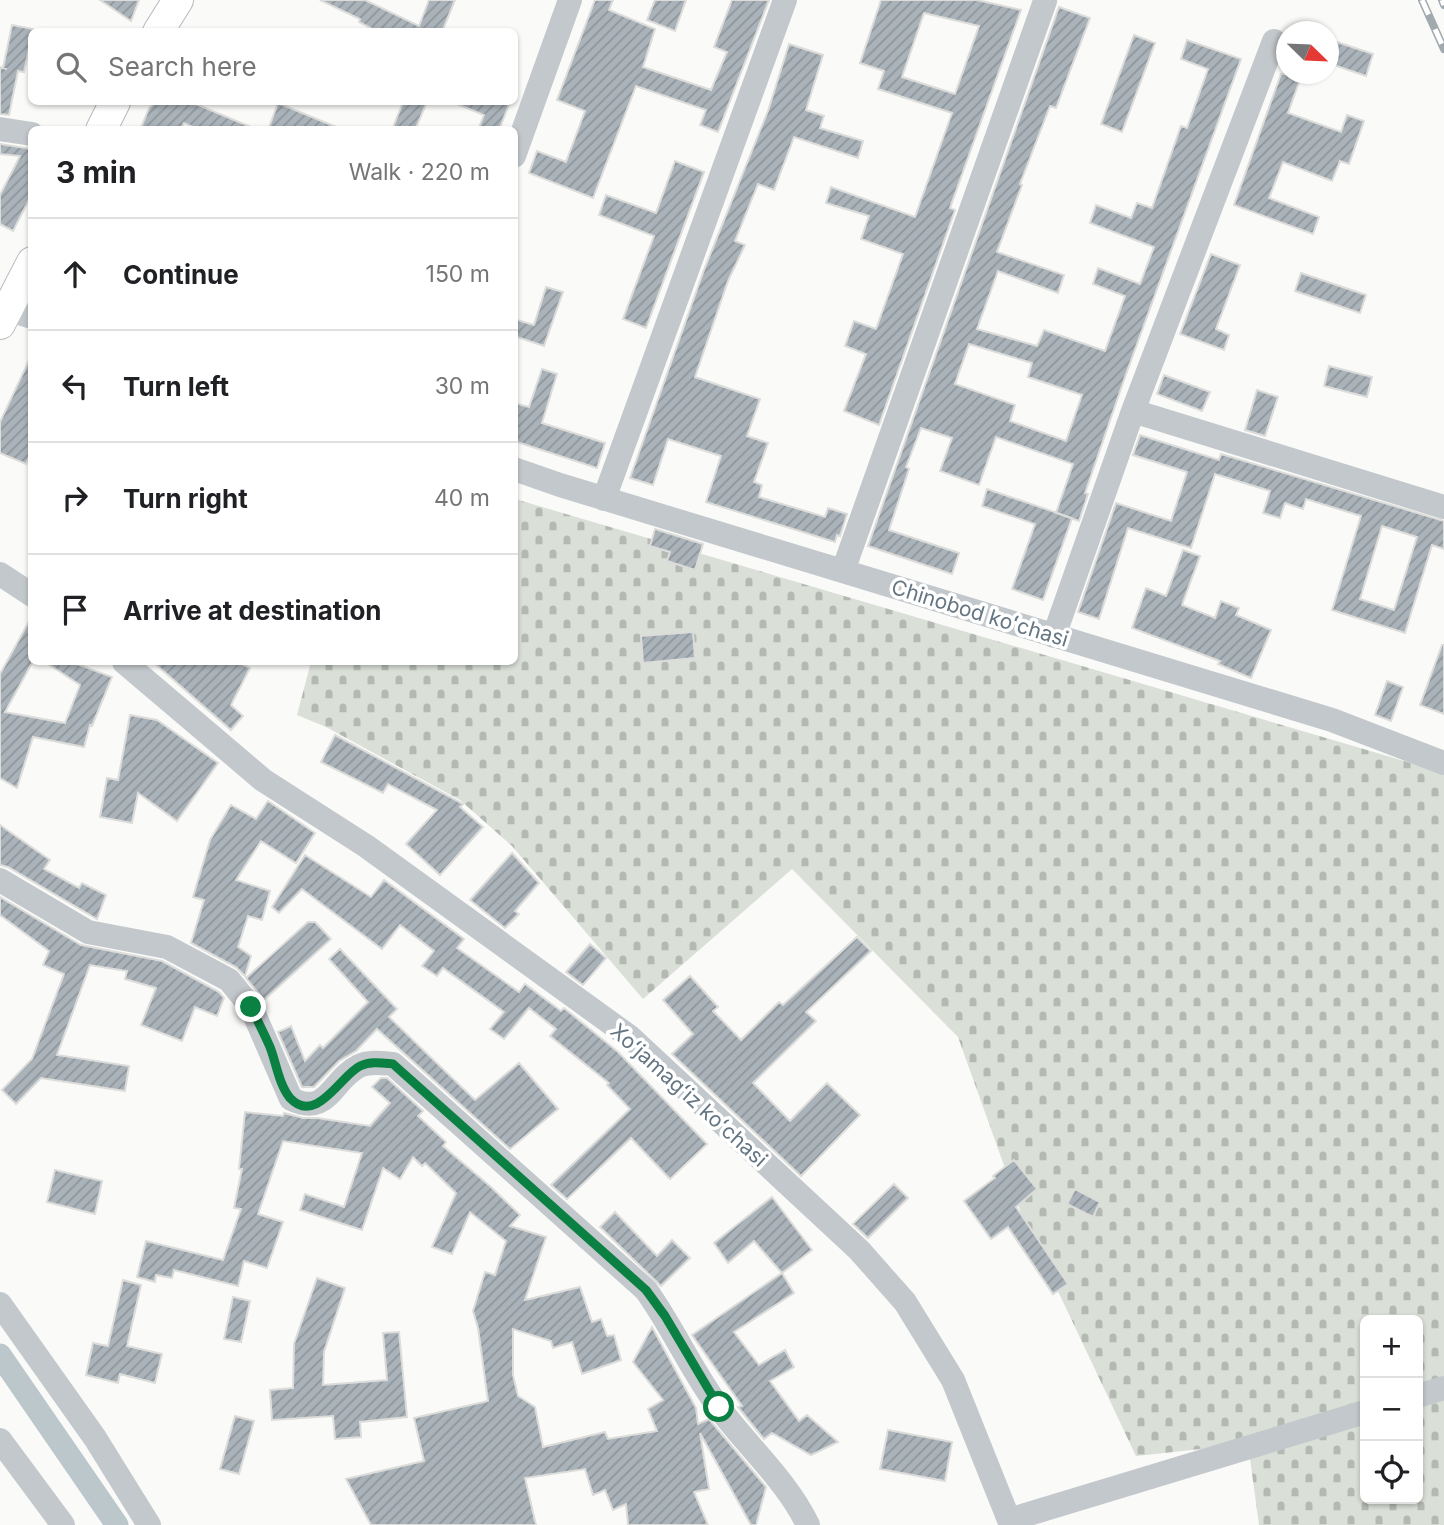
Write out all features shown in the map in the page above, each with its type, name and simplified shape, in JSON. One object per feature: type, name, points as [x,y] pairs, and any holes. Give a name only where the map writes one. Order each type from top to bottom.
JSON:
[{"type":"main road","points":[[160,28],[178,0]]},
{"type":"main road","points":[[103,126],[114,105]]},
{"type":"main road","points":[[13,317],[28,274]]},
{"type":"street","points":[[518,145],[570,0]]},
{"type":"street","points":[[604,499],[785,0]]},
{"type":"street","points":[[842,571],[1045,1]]},
{"type":"street","points":[[1054,636],[1133,411],[1274,41]]},
{"type":"street","points":[[0,129],[28,133]]},
{"type":"street","points":[[1133,411],[1444,507]]},
{"type":"street","name":"Chinobod koʻchasi","points":[[518,470],[604,499],[1332,720],[1444,763]]},
{"type":"street","points":[[0,574],[28,592]]},
{"type":"street","name":"Xoʻjamagʻiz koʻchasi","points":[[128,665],[263,779],[366,846],[630,1037],[859,1251],[905,1302],[953,1381],[1010,1522]]},
{"type":"street","points":[[0,880],[88,932],[167,947],[229,980],[251,1007],[291,1099],[304,1105],[320,1103],[359,1066],[374,1063],[393,1064],[646,1290],[665,1316],[719,1407],[790,1493],[808,1525]]},
{"type":"street","points":[[0,1304],[95,1438],[149,1525]]},
{"type":"street","points":[[1423,1394],[1444,1388]]},
{"type":"street","points":[[1010,1522],[1360,1414]]},
{"type":"street","points":[[1,1449],[63,1525]]},
{"type":"green space","points":[[518,500],[1428,768],[1444,775],[1444,1525],[1259,1525],[1248,1444],[1136,1456],[1021,1213],[958,1037],[792,869],[643,999],[512,846],[460,800],[326,727],[297,715],[310,665],[518,665]]},
{"type":"building","points":[[100,0],[139,0],[131,21]]},
{"type":"building","points":[[320,0],[365,0],[419,26],[429,0],[455,0],[444,28],[370,28],[359,22],[360,19]]},
{"type":"building","points":[[595,0],[613,0],[609,10],[655,29],[643,67],[711,90],[727,52],[714,47],[732,0],[769,0],[718,132],[700,125],[706,110],[636,86],[593,198],[529,173],[537,151],[566,162],[585,111],[557,100]]},
{"type":"building","points":[[655,0],[686,0],[675,31],[647,20]]},
{"type":"building","points":[[881,0],[977,0],[1021,10],[950,208],[955,210],[879,425],[844,411],[866,354],[845,346],[854,321],[876,329],[903,254],[861,239],[869,216],[826,203],[831,187],[915,217],[952,113],[878,89],[884,71],[860,63]],"holes":[[[924,13],[979,26],[955,94],[902,77]]]},
{"type":"building","points":[[1059,7],[1090,18],[1056,108],[1050,106],[997,252],[1064,275],[1058,293],[998,271],[977,329],[1037,346],[1044,330],[1105,351],[1125,296],[1093,284],[1098,268],[1140,284],[1154,247],[1090,223],[1096,205],[1131,218],[1137,203],[1152,208],[1181,126],[1187,128],[1208,69],[1181,59],[1187,40],[1241,59],[1125,377],[1085,493],[1088,494],[1079,521],[1056,513],[1073,464],[996,437],[979,485],[940,471],[952,438],[921,428],[906,467],[909,469],[889,530],[959,553],[952,574],[868,546]],"holes":[[[969,344],[1032,363],[1028,377],[1082,395],[1066,441],[1010,421],[1015,405],[955,384]]]},
{"type":"building","points":[[12,25],[28,28],[28,53],[24,72],[18,71],[9,115],[0,114],[0,67],[3,68]]},
{"type":"building","points":[[1134,35],[1155,43],[1122,132],[1101,124]]},
{"type":"building","points":[[1339,43],[1373,54],[1366,76],[1339,67]]},
{"type":"building","points":[[789,44],[823,55],[806,110],[824,116],[820,128],[863,141],[858,158],[794,137],[774,190],[758,184],[735,241],[745,245],[728,281],[695,377],[760,399],[747,436],[768,443],[754,482],[762,485],[759,497],[825,517],[828,508],[847,514],[840,536],[837,535],[835,542],[706,502],[721,456],[668,439],[653,485],[630,478],[704,270],[768,111]]},
{"type":"building","points":[[1277,84],[1298,84],[1288,113],[1341,132],[1347,115],[1364,121],[1349,164],[1340,161],[1332,181],[1283,162],[1269,198],[1319,217],[1313,234],[1234,205]]},
{"type":"building","points":[[152,105],[198,105],[248,126],[191,126],[184,123],[183,126],[142,126]]},
{"type":"building","points":[[277,105],[283,105],[334,126],[269,126]]},
{"type":"building","points":[[402,105],[426,105],[417,126],[394,126]]},
{"type":"building","points":[[459,105],[509,105],[501,126],[480,126],[484,115]]},
{"type":"building","points":[[0,144],[28,148],[28,202],[13,231],[0,224],[0,195],[20,156],[0,154]]},
{"type":"building","points":[[675,161],[704,172],[646,328],[623,319],[654,236],[599,215],[606,195],[656,213]]},
{"type":"building","points":[[1211,254],[1240,265],[1216,329],[1229,335],[1224,350],[1180,334]]},
{"type":"building","points":[[1301,273],[1366,295],[1360,313],[1295,291]]},
{"type":"building","points":[[546,287],[563,292],[544,346],[518,337],[518,320],[534,325]]},
{"type":"building","points":[[28,362],[26,464],[0,453],[0,422]]},
{"type":"building","points":[[1329,366],[1372,377],[1367,397],[1324,386]]},
{"type":"building","points":[[542,369],[557,374],[542,423],[605,443],[597,468],[518,442],[518,404],[529,407]]},
{"type":"building","points":[[1164,375],[1210,392],[1202,411],[1157,394]]},
{"type":"building","points":[[1257,390],[1278,397],[1265,436],[1245,430]]},
{"type":"building","points":[[1140,435],[1219,460],[1221,454],[1444,521],[1444,549],[1432,545],[1405,633],[1332,610],[1361,516],[1306,499],[1303,509],[1285,503],[1280,518],[1263,513],[1270,491],[1215,474],[1191,548],[1128,528],[1099,619],[1078,612],[1116,503],[1171,521],[1187,472],[1133,455]],"holes":[[[1382,526],[1417,537],[1394,610],[1360,599]]]},
{"type":"building","points":[[987,489],[1072,518],[1043,600],[1012,589],[1035,524],[982,506]]},
{"type":"building","points":[[655,529],[703,544],[695,570],[667,561],[670,552],[650,546]]},
{"type":"building","points":[[1183,550],[1200,556],[1182,605],[1215,618],[1221,601],[1239,608],[1236,615],[1271,630],[1251,678],[1218,664],[1220,661],[1132,628],[1146,588],[1166,596]]},
{"type":"building","points":[[28,623],[28,665],[31,665],[5,712],[65,723],[80,685],[50,665],[80,665],[112,677],[92,726],[90,725],[84,747],[33,737],[17,788],[0,778],[0,674]]},
{"type":"building","points":[[693,632],[695,658],[643,663],[641,636]]},
{"type":"building","points":[[1444,645],[1444,714],[1420,705]]},
{"type":"building","points":[[156,665],[244,665],[250,668],[231,705],[243,716],[231,730]]},
{"type":"building","points":[[1387,681],[1403,687],[1391,721],[1375,715]]},
{"type":"building","points":[[130,715],[157,720],[218,763],[177,821],[138,793],[132,823],[100,817],[107,778],[118,780]]},
{"type":"building","points":[[335,735],[463,804],[460,807],[483,827],[440,875],[406,844],[437,810],[388,784],[383,793],[321,762]]},
{"type":"building","points":[[268,801],[315,833],[296,863],[261,841],[236,880],[270,891],[262,920],[248,916],[238,947],[251,956],[245,976],[236,967],[191,943],[204,900],[193,897],[210,840],[231,805],[256,819]]},
{"type":"building","points":[[0,825],[50,860],[44,869],[79,888],[82,883],[106,895],[97,919],[8,867],[0,865]]},
{"type":"building","points":[[512,853],[539,883],[515,911],[519,914],[505,928],[470,900]]},
{"type":"building","points":[[305,855],[371,897],[384,880],[464,939],[457,948],[519,992],[525,984],[561,1011],[564,1008],[618,1052],[707,1144],[670,1179],[631,1138],[567,1199],[551,1185],[630,1109],[607,1085],[609,1083],[550,1036],[556,1029],[529,1008],[504,1039],[490,1029],[504,1012],[443,968],[437,976],[422,966],[434,951],[400,925],[382,949],[302,889],[279,913],[272,907]]},
{"type":"building","points":[[0,897],[81,945],[162,961],[219,992],[224,998],[217,1016],[195,1007],[182,1041],[141,1025],[156,988],[125,979],[127,971],[90,965],[57,1055],[129,1066],[125,1091],[41,1078],[16,1104],[2,1090],[32,1059],[64,974],[43,965],[49,951],[0,915]]},
{"type":"building","points":[[308,922],[315,922],[331,939],[264,1000],[246,978]]},
{"type":"building","points":[[857,937],[871,951],[806,1012],[816,1021],[753,1083],[790,1121],[827,1083],[860,1115],[801,1176],[672,1054],[693,1034],[663,1000],[690,976],[718,1007],[713,1011],[741,1040],[779,1002],[783,1005]]},
{"type":"building","points":[[590,944],[606,958],[583,985],[566,972]]},
{"type":"building","points":[[340,949],[397,1009],[389,1017],[475,1100],[519,1063],[558,1109],[510,1149],[377,1029],[356,1051],[339,1061],[314,1087],[302,1087],[278,1032],[291,1026],[305,1061],[320,1045],[323,1048],[368,1002],[329,959]]},
{"type":"building","points":[[381,1078],[387,1078],[423,1111],[418,1116],[446,1142],[443,1146],[520,1215],[510,1226],[546,1237],[525,1300],[580,1287],[592,1322],[601,1319],[607,1336],[614,1335],[621,1360],[582,1374],[572,1342],[553,1348],[551,1341],[513,1329],[513,1375],[518,1396],[535,1407],[543,1447],[605,1432],[608,1439],[657,1431],[648,1409],[663,1400],[633,1362],[652,1327],[696,1408],[698,1424],[709,1419],[766,1487],[756,1525],[751,1525],[700,1433],[709,1489],[694,1492],[708,1525],[628,1525],[626,1504],[613,1510],[605,1490],[593,1495],[585,1469],[525,1478],[536,1525],[371,1525],[346,1479],[424,1461],[414,1418],[488,1401],[478,1328],[473,1311],[485,1272],[495,1275],[506,1241],[470,1212],[452,1254],[432,1247],[456,1193],[425,1163],[422,1166],[413,1157],[400,1179],[383,1168],[362,1230],[300,1210],[305,1194],[344,1207],[362,1153],[283,1141],[258,1214],[283,1222],[267,1268],[244,1261],[238,1286],[174,1270],[172,1278],[156,1275],[155,1282],[137,1277],[146,1241],[223,1260],[241,1209],[234,1208],[242,1169],[239,1169],[245,1112],[283,1116],[284,1113],[303,1118],[370,1126],[390,1103],[372,1087]]},
{"type":"building","points":[[1014,1160],[1037,1189],[1016,1207],[1068,1284],[1053,1294],[1008,1227],[991,1239],[964,1201]]},
{"type":"building","points":[[55,1170],[102,1181],[95,1214],[47,1202]]},
{"type":"building","points":[[894,1184],[908,1198],[868,1238],[853,1224]]},
{"type":"building","points":[[1075,1189],[1100,1202],[1093,1217],[1067,1204]]},
{"type":"building","points":[[772,1197],[812,1250],[782,1273],[754,1241],[728,1263],[714,1243]]},
{"type":"building","points":[[615,1212],[657,1256],[672,1240],[690,1258],[661,1286],[600,1227]]},
{"type":"building","points":[[782,1273],[794,1293],[734,1332],[759,1365],[785,1350],[794,1367],[770,1381],[799,1421],[807,1415],[838,1442],[811,1455],[772,1433],[764,1439],[738,1407],[742,1406],[692,1335]]},
{"type":"building","points":[[317,1278],[345,1288],[324,1352],[323,1385],[387,1380],[383,1333],[399,1332],[407,1417],[360,1422],[361,1437],[335,1439],[333,1416],[272,1420],[270,1390],[293,1388],[294,1344]]},
{"type":"building","points":[[123,1280],[141,1285],[127,1346],[162,1354],[155,1383],[120,1374],[118,1383],[86,1375],[93,1343],[108,1346]]},
{"type":"building","points":[[233,1297],[250,1301],[241,1342],[224,1339]]},
{"type":"building","points":[[235,1416],[254,1421],[239,1474],[220,1469]]},
{"type":"building","points":[[888,1430],[952,1442],[945,1481],[880,1469]]},
{"type":"waterway","points":[[0,1355],[117,1525]]},
{"type":"railway","points":[[1422,0],[1444,49]]},
{"type":"railway","points":[[1442,0],[1444,5]]},
{"type":"route","points":[[251,1007],[269,1044],[284,1088],[291,1099],[304,1105],[320,1103],[359,1066],[374,1063],[393,1064],[646,1290],[665,1316],[719,1407]]}]
